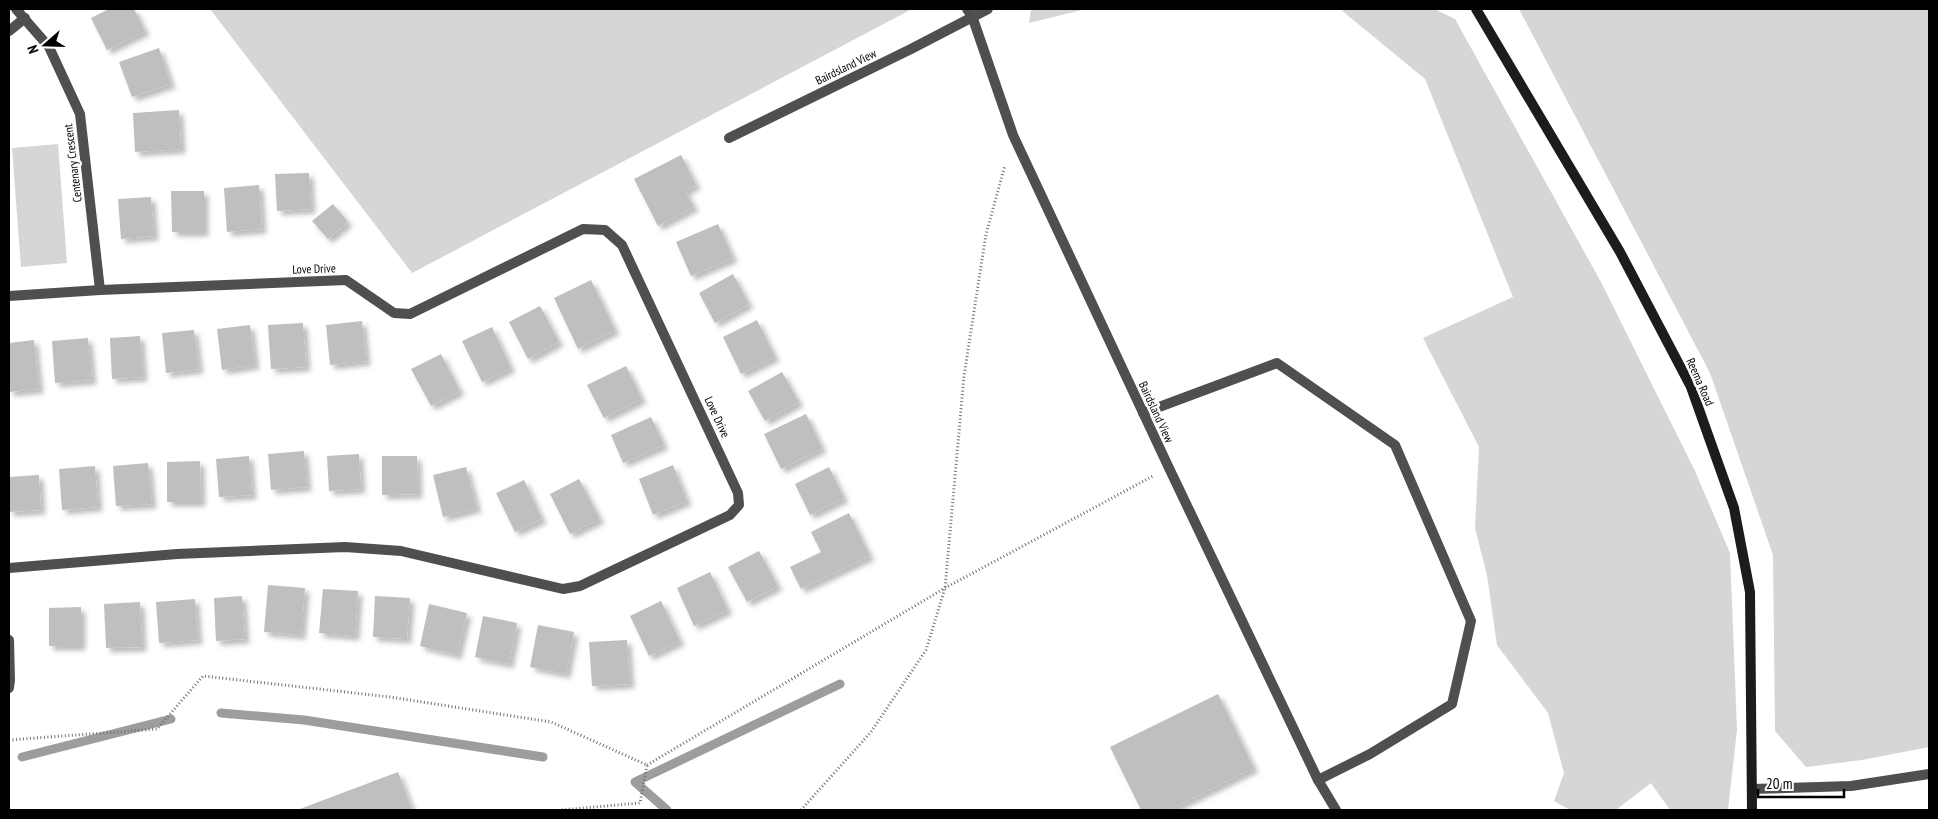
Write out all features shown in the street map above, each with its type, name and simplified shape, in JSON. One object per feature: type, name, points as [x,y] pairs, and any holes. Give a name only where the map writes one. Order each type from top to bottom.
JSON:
[{"type":"street","name":"Centenary Crescent","points":[[16,9],[49,47],[80,114],[100,290]]},
{"type":"street","name":"Bairdsland View","points":[[729,138],[911,49],[969,12],[988,9]]},
{"type":"street","name":"Reema Road","points":[[1476,9],[1620,252],[1691,387],[1734,508],[1750,592],[1752,810]]},
{"type":"street","name":"Bairdsland View","points":[[969,12],[1013,135],[1318,780],[1336,810]]},
{"type":"street","points":[[9,31],[25,18]]},
{"type":"street","name":"Love Drive","points":[[9,296],[100,290],[346,280],[394,313],[410,314],[583,229],[605,230],[622,245],[738,493],[739,505],[730,515],[580,586],[562,589],[401,551],[346,547],[177,554],[9,568]]},
{"type":"street","points":[[1143,413],[1277,363],[1395,445],[1471,621],[1452,704],[1370,754],[1318,780]]},
{"type":"street","points":[[9,640],[9,688]]},
{"type":"street","points":[[1752,789],[1851,786],[1929,774]]},
{"type":"path","points":[[801,810],[871,732],[926,650],[945,588],[964,376],[986,234],[1013,135]]},
{"type":"path","points":[[561,810],[640,803],[647,765],[945,588],[1169,468]]},
{"type":"path","points":[[9,740],[158,729],[202,676],[390,697],[551,722],[647,765]]},
{"type":"shaded area","points":[[210,9],[912,9],[412,273]]},
{"type":"shaded area","points":[[1031,9],[1086,9],[1029,23]]},
{"type":"shaded area","points":[[1340,9],[1434,9],[1455,19],[1601,282],[1695,471],[1730,553],[1737,730],[1728,810],[1670,810],[1651,783],[1616,810],[1570,810],[1554,801],[1564,773],[1548,713],[1497,645],[1487,575],[1475,528],[1479,447],[1423,338],[1513,297],[1425,79]]},
{"type":"shaded area","points":[[1519,9],[1929,9],[1929,747],[1862,760],[1806,767],[1775,731],[1773,555],[1710,373]]},
{"type":"shaded area","points":[[58,144],[67,263],[21,267],[12,148]]},
{"type":"building","points":[[109,9],[134,9],[145,31],[107,50],[91,18]]},
{"type":"building","points":[[159,48],[171,84],[132,97],[119,62]]},
{"type":"building","points":[[179,110],[181,149],[135,152],[133,113]]},
{"type":"building","points":[[681,155],[696,185],[685,191],[694,207],[658,226],[634,179]]},
{"type":"building","points":[[309,173],[311,209],[277,211],[275,174]]},
{"type":"building","points":[[259,185],[262,229],[227,232],[224,188]]},
{"type":"building","points":[[171,191],[204,191],[204,232],[172,232]]},
{"type":"building","points":[[151,197],[154,236],[121,239],[118,199]]},
{"type":"building","points":[[333,204],[348,222],[328,239],[312,221]]},
{"type":"building","points":[[718,224],[733,258],[691,276],[676,242]]},
{"type":"building","points":[[733,274],[749,304],[715,323],[699,293]]},
{"type":"building","points":[[591,280],[615,330],[578,349],[554,298]]},
{"type":"building","points":[[540,306],[559,342],[528,359],[509,322]]},
{"type":"building","points":[[757,320],[775,357],[741,374],[723,337]]},
{"type":"building","points":[[362,321],[366,361],[330,365],[326,325]]},
{"type":"building","points":[[303,323],[306,367],[271,369],[268,325]]},
{"type":"building","points":[[250,325],[255,365],[222,370],[217,329]]},
{"type":"building","points":[[492,327],[511,368],[482,382],[462,341]]},
{"type":"building","points":[[194,330],[199,369],[166,373],[162,333]]},
{"type":"building","points":[[140,336],[143,377],[112,379],[110,338]]},
{"type":"building","points":[[88,338],[92,380],[55,383],[52,341]]},
{"type":"building","points":[[34,340],[39,389],[9,392],[9,343]]},
{"type":"building","points":[[441,354],[460,391],[431,406],[411,369]]},
{"type":"building","points":[[626,366],[642,399],[604,418],[587,385]]},
{"type":"building","points":[[782,372],[799,402],[765,421],[748,391]]},
{"type":"building","points":[[806,414],[822,448],[781,469],[764,434]]},
{"type":"building","points":[[651,417],[664,445],[623,463],[611,435]]},
{"type":"building","points":[[304,451],[307,487],[271,490],[268,454]]},
{"type":"building","points":[[359,454],[361,489],[329,491],[327,456]]},
{"type":"building","points":[[249,456],[252,495],[219,497],[216,459]]},
{"type":"building","points":[[382,456],[417,456],[418,494],[382,495]]},
{"type":"building","points":[[200,461],[201,502],[167,502],[167,462]]},
{"type":"building","points":[[148,463],[152,504],[116,506],[113,466]]},
{"type":"building","points":[[673,465],[687,501],[653,515],[639,479]]},
{"type":"building","points":[[95,466],[98,507],[62,510],[59,469]]},
{"type":"building","points":[[466,467],[477,508],[443,517],[433,475]]},
{"type":"building","points":[[829,467],[844,498],[810,515],[795,484]]},
{"type":"building","points":[[39,475],[41,510],[9,512],[9,477]]},
{"type":"building","points":[[579,479],[600,519],[570,534],[550,494]]},
{"type":"building","points":[[524,480],[542,519],[515,532],[496,493]]},
{"type":"building","points":[[849,513],[870,556],[801,589],[790,567],[821,552],[811,532]]},
{"type":"building","points":[[759,551],[778,586],[747,602],[728,567]]},
{"type":"building","points":[[710,572],[728,610],[694,626],[677,588]]},
{"type":"building","points":[[268,585],[305,588],[301,635],[264,632]]},
{"type":"building","points":[[323,589],[358,591],[355,636],[319,633]]},
{"type":"building","points":[[242,596],[245,639],[216,641],[214,598]]},
{"type":"building","points":[[375,596],[410,598],[407,639],[373,637]]},
{"type":"building","points":[[195,599],[198,640],[159,643],[156,602]]},
{"type":"building","points":[[661,601],[680,641],[649,656],[630,616]]},
{"type":"building","points":[[140,602],[142,647],[106,648],[104,604]]},
{"type":"building","points":[[429,604],[467,613],[457,655],[420,646]]},
{"type":"building","points":[[81,607],[81,646],[49,646],[49,608]]},
{"type":"building","points":[[483,616],[517,623],[509,664],[475,657]]},
{"type":"building","points":[[538,625],[574,632],[566,674],[530,667]]},
{"type":"building","points":[[627,640],[630,684],[592,686],[589,642]]},
{"type":"building","points":[[1218,694],[1254,768],[1169,810],[1141,810],[1110,747]]},
{"type":"building","points":[[398,772],[412,810],[297,810]]},
{"type":"waterway","points":[[667,810],[635,782],[840,684]]},
{"type":"waterway","points":[[221,713],[304,720],[543,757]]},
{"type":"waterway","points":[[22,757],[171,719]]}]
